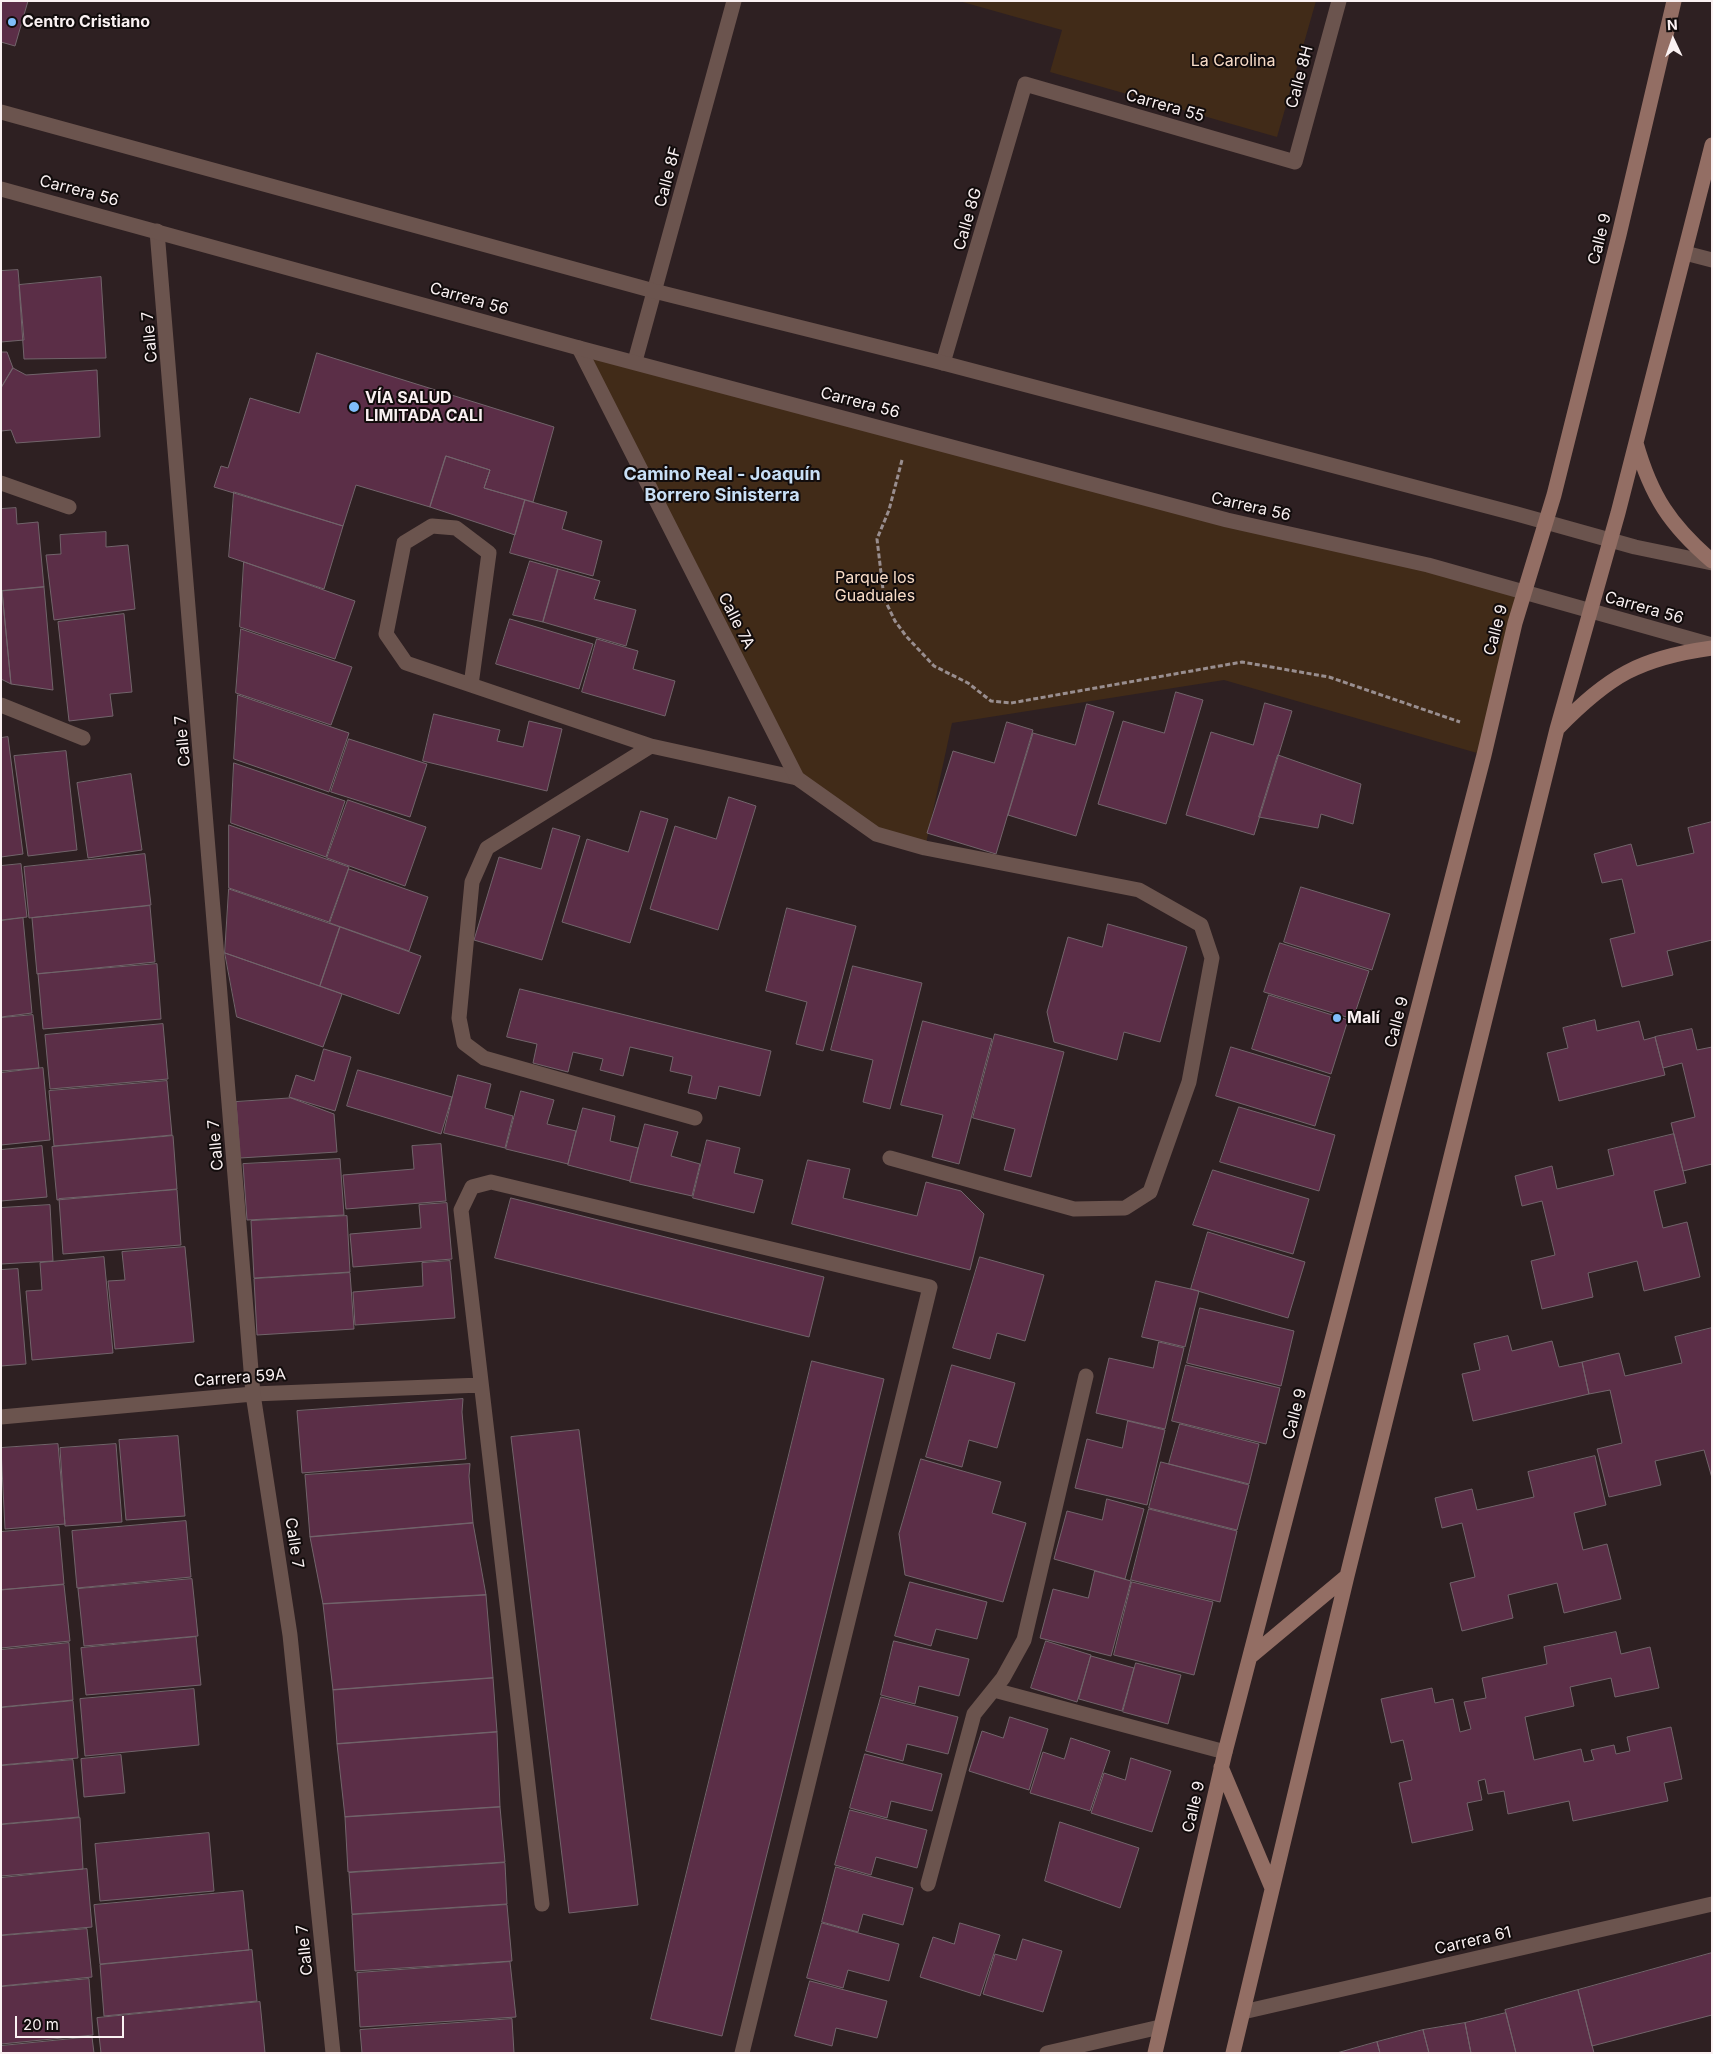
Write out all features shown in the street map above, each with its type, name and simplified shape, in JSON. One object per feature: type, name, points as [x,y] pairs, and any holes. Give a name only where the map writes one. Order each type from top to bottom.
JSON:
[{"type":"main road","name":"Calle 9","points":[[1155,2053],[1221,1767],[1484,755],[1515,623],[1545,521],[1620,235],[1674,1]]},
{"type":"main road","points":[[1233,2053],[1347,1576],[1557,729],[1610,540],[1712,146]]},
{"type":"main road","points":[[1636,440],[1645,475],[1662,508],[1685,538],[1712,562]]},
{"type":"main road","points":[[1557,729],[1590,696],[1628,670],[1672,654],[1712,647]]},
{"type":"main road","points":[[1250,1657],[1347,1576]]},
{"type":"main road","points":[[1221,1767],[1272,1888]]},
{"type":"street","name":"Calle 8F","points":[[635,361],[734,1]]},
{"type":"street","name":"Calle 8H","points":[[1295,162],[1339,1]]},
{"type":"street","name":"Carrera 55","points":[[1025,84],[1295,162]]},
{"type":"street","name":"Calle 8G","points":[[944,363],[1025,84]]},
{"type":"street","points":[[1,112],[654,291],[944,363],[1545,521],[1610,540],[1712,562]]},
{"type":"street","name":"Carrera 56","points":[[1,189],[579,348],[635,361],[1228,520],[1428,565],[1525,591],[1712,647]]},
{"type":"street","name":"Calle 7","points":[[157,231],[254,1394],[290,1635],[333,2053]]},
{"type":"street","points":[[1685,253],[1712,260]]},
{"type":"street","name":"Calle 7A","points":[[579,348],[797,778],[876,834],[924,848],[1139,890],[1201,925],[1212,958],[1190,1082],[1150,1192],[1125,1208],[1074,1209],[890,1158]]},
{"type":"street","points":[[1,482],[69,508]]},
{"type":"street","points":[[471,685],[489,553],[456,528],[432,526],[404,542],[386,634],[406,663],[651,746],[797,778]]},
{"type":"street","points":[[1,705],[83,738]]},
{"type":"street","points":[[651,746],[487,848],[472,882],[458,1018],[464,1043],[484,1058],[695,1118]]},
{"type":"street","points":[[542,1904],[461,1210],[472,1187],[491,1182],[930,1287],[742,2053]]},
{"type":"street","points":[[928,1884],[974,1714],[1003,1678],[1024,1640],[1086,1376]]},
{"type":"street","name":"Carrera 59A","points":[[1,1417],[254,1394],[481,1385]]},
{"type":"street","points":[[994,1690],[1225,1752]]},
{"type":"street","name":"Carrera 61","points":[[1243,2012],[1712,1904]]},
{"type":"street","points":[[1047,2053],[1160,2026]]},
{"type":"path","points":[[902,460],[889,510],[877,540],[884,598],[895,621],[906,636],[934,666],[968,683],[991,701],[1011,704],[1242,662],[1329,677],[1460,722]]},
{"type":"green space","name":"La Carolina","points":[[959,1],[1316,1],[1277,137],[1050,72],[1062,30]]},
{"type":"green space","name":"Parque los Guaduales","points":[[579,348],[1525,591],[1484,755],[1224,680],[952,723],[925,848],[876,834],[797,778]]},
{"type":"building","name":"Centro Cristiano","points":[[1,1],[28,1],[15,46],[1,42]]},
{"type":"building","points":[[18,270],[24,340],[1,342],[1,271]]},
{"type":"building","points":[[101,277],[106,358],[24,359],[19,285]]},
{"type":"building","points":[[1,352],[7,352],[13,368],[1,388]]},
{"type":"building","points":[[317,353],[554,427],[533,502],[484,488],[490,470],[446,456],[430,507],[356,485],[343,526],[214,487],[221,466],[228,468],[250,398],[299,413]]},
{"type":"building","points":[[13,368],[26,375],[97,370],[100,437],[16,443],[11,430],[1,431],[1,388]]},
{"type":"building","points":[[446,456],[490,470],[484,488],[525,500],[515,535],[430,507]]},
{"type":"building","points":[[234,492],[343,526],[324,589],[229,557]]},
{"type":"building","points":[[525,500],[567,512],[562,529],[602,541],[593,576],[510,553]]},
{"type":"building","points":[[16,508],[17,524],[38,522],[44,587],[1,591],[1,509]]},
{"type":"building","points":[[106,532],[106,547],[128,545],[135,609],[54,620],[46,555],[61,554],[60,535]]},
{"type":"building","points":[[530,561],[558,569],[543,622],[513,615]]},
{"type":"building","points":[[244,562],[355,601],[335,659],[240,627]]},
{"type":"building","points":[[558,569],[600,581],[594,599],[636,610],[626,646],[543,622]]},
{"type":"building","points":[[44,587],[53,690],[11,684],[2,591]]},
{"type":"building","points":[[2,591],[11,684],[1,679]]},
{"type":"building","points":[[124,614],[132,692],[110,694],[113,716],[69,721],[58,622]]},
{"type":"building","points":[[510,619],[593,644],[579,689],[496,664]]},
{"type":"building","points":[[241,629],[352,667],[331,725],[236,693]]},
{"type":"building","points":[[597,639],[638,651],[633,669],[675,681],[665,716],[582,692]]},
{"type":"building","points":[[1176,692],[1203,700],[1166,824],[1098,804],[1123,721],[1164,733]]},
{"type":"building","points":[[238,695],[349,733],[329,792],[234,759]]},
{"type":"building","points":[[1265,703],[1292,711],[1254,835],[1186,815],[1211,732],[1253,745]]},
{"type":"building","points":[[1087,704],[1114,712],[1076,836],[1008,815],[1033,733],[1075,745]]},
{"type":"building","points":[[434,714],[500,730],[497,741],[523,747],[529,721],[562,729],[547,791],[423,761]]},
{"type":"building","points":[[1007,722],[1033,730],[996,854],[927,833],[953,751],[994,763]]},
{"type":"building","points":[[8,737],[23,854],[1,857],[1,738]]},
{"type":"building","points":[[349,739],[427,764],[410,817],[331,792]]},
{"type":"building","points":[[66,751],[77,850],[28,856],[14,756]]},
{"type":"building","points":[[1278,755],[1361,784],[1353,824],[1321,814],[1318,828],[1259,817]]},
{"type":"building","points":[[234,763],[345,801],[326,857],[231,823]]},
{"type":"building","points":[[131,774],[142,850],[88,858],[77,783]]},
{"type":"building","points":[[729,797],[756,806],[718,930],[650,909],[675,826],[716,839]]},
{"type":"building","points":[[348,800],[426,827],[405,886],[327,858]]},
{"type":"building","points":[[641,811],[668,819],[630,943],[562,922],[587,839],[628,852]]},
{"type":"building","points":[[1712,822],[1712,940],[1667,951],[1673,975],[1622,987],[1610,939],[1635,933],[1622,879],[1602,883],[1594,854],[1631,844],[1637,866],[1694,853],[1688,828]]},
{"type":"building","points":[[229,825],[349,867],[329,922],[229,888]]},
{"type":"building","points":[[553,828],[580,836],[542,960],[474,940],[499,857],[541,869]]},
{"type":"building","points":[[145,854],[151,905],[29,918],[24,867]]},
{"type":"building","points":[[21,864],[27,917],[1,920],[1,866]]},
{"type":"building","points":[[349,869],[428,897],[409,951],[330,923]]},
{"type":"building","points":[[1301,887],[1390,914],[1372,970],[1284,942]]},
{"type":"building","points":[[229,889],[340,927],[320,986],[225,953]]},
{"type":"building","points":[[150,906],[155,962],[37,974],[32,918]]},
{"type":"building","points":[[787,908],[856,926],[823,1051],[796,1044],[807,1002],[766,991]]},
{"type":"building","points":[[23,918],[32,1013],[1,1017],[1,921]]},
{"type":"building","points":[[1108,924],[1187,947],[1160,1042],[1124,1032],[1117,1060],[1054,1042],[1047,1012],[1068,937],[1102,947]]},
{"type":"building","points":[[340,927],[421,956],[399,1014],[320,986]]},
{"type":"building","points":[[1280,943],[1369,971],[1353,1019],[1264,992]]},
{"type":"building","points":[[225,953],[342,994],[323,1047],[237,1017]]},
{"type":"building","points":[[157,964],[161,1019],[43,1029],[38,974]]},
{"type":"building","points":[[853,966],[922,983],[890,1109],[863,1102],[873,1060],[831,1050]]},
{"type":"building","points":[[520,989],[771,1051],[760,1096],[719,1086],[716,1099],[688,1093],[692,1076],[670,1071],[673,1057],[630,1047],[623,1076],[600,1070],[603,1059],[573,1052],[568,1072],[533,1063],[537,1044],[507,1037]]},
{"type":"building","points":[[1269,995],[1348,1020],[1331,1074],[1252,1049]]},
{"type":"building","points":[[33,1015],[39,1068],[1,1071],[1,1018]]},
{"type":"building","points":[[1595,1020],[1597,1031],[1639,1021],[1644,1040],[1655,1037],[1665,1075],[1559,1101],[1547,1053],[1568,1048],[1563,1028]]},
{"type":"building","points":[[923,1021],[992,1039],[959,1164],[932,1157],[943,1115],[901,1105]]},
{"type":"building","points":[[163,1024],[168,1079],[50,1089],[45,1035]]},
{"type":"building","points":[[1692,1029],[1697,1050],[1712,1047],[1712,1164],[1683,1171],[1671,1123],[1695,1117],[1682,1063],[1663,1068],[1655,1037]]},
{"type":"building","points":[[995,1034],[1064,1052],[1031,1177],[1004,1170],[1015,1129],[973,1118]]},
{"type":"building","points":[[1231,1047],[1330,1077],[1315,1126],[1216,1096]]},
{"type":"building","points":[[324,1049],[351,1057],[335,1111],[289,1097],[296,1075],[314,1081]]},
{"type":"building","points":[[43,1068],[50,1140],[1,1145],[1,1073]]},
{"type":"building","points":[[358,1070],[452,1097],[441,1134],[347,1106]]},
{"type":"building","points":[[458,1075],[491,1084],[485,1108],[513,1116],[505,1148],[444,1133]]},
{"type":"building","points":[[167,1081],[172,1135],[54,1146],[49,1091]]},
{"type":"building","points":[[521,1091],[554,1100],[547,1124],[576,1131],[568,1164],[506,1149]]},
{"type":"building","points":[[291,1098],[334,1114],[337,1152],[240,1158],[236,1102]]},
{"type":"building","points":[[1239,1107],[1335,1135],[1319,1191],[1220,1162]]},
{"type":"building","points":[[583,1108],[615,1116],[610,1141],[638,1148],[630,1181],[568,1165]]},
{"type":"building","points":[[645,1124],[678,1132],[671,1156],[700,1164],[692,1196],[630,1182]]},
{"type":"building","points":[[1674,1134],[1686,1183],[1654,1191],[1663,1228],[1687,1222],[1700,1277],[1644,1291],[1637,1261],[1588,1273],[1593,1297],[1542,1309],[1531,1261],[1555,1255],[1542,1201],[1522,1206],[1515,1176],[1552,1166],[1557,1189],[1614,1175],[1608,1150]]},
{"type":"building","points":[[173,1136],[177,1189],[57,1200],[52,1147]]},
{"type":"building","points":[[707,1140],[740,1148],[734,1173],[763,1180],[754,1213],[693,1198]]},
{"type":"building","points":[[441,1144],[446,1201],[346,1209],[343,1175],[414,1169],[412,1146]]},
{"type":"building","points":[[42,1146],[47,1197],[1,1201],[1,1150]]},
{"type":"building","points":[[340,1159],[344,1215],[247,1220],[243,1164]]},
{"type":"building","points":[[808,1160],[850,1169],[843,1198],[917,1216],[926,1182],[961,1191],[984,1214],[970,1270],[792,1224]]},
{"type":"building","points":[[1213,1170],[1309,1199],[1293,1254],[1193,1225]]},
{"type":"building","points":[[177,1190],[181,1245],[63,1254],[59,1199]]},
{"type":"building","points":[[511,1198],[824,1277],[809,1337],[495,1258]]},
{"type":"building","points":[[447,1203],[452,1259],[353,1267],[350,1234],[421,1228],[419,1205]]},
{"type":"building","points":[[50,1205],[53,1261],[1,1264],[1,1208]]},
{"type":"building","points":[[347,1216],[350,1272],[254,1278],[251,1221]]},
{"type":"building","points":[[1208,1232],[1305,1262],[1288,1318],[1191,1289]]},
{"type":"building","points":[[185,1247],[194,1342],[115,1349],[108,1281],[125,1280],[122,1252]]},
{"type":"building","points":[[104,1257],[113,1353],[32,1360],[26,1291],[42,1290],[40,1263]]},
{"type":"building","points":[[980,1257],[1044,1275],[1025,1341],[997,1333],[990,1359],[953,1348]]},
{"type":"building","points":[[450,1261],[455,1318],[355,1325],[353,1292],[423,1286],[422,1263]]},
{"type":"building","points":[[18,1269],[26,1364],[1,1366],[1,1270]]},
{"type":"building","points":[[350,1273],[354,1329],[257,1335],[254,1279]]},
{"type":"building","points":[[1156,1281],[1199,1291],[1185,1347],[1142,1337]]},
{"type":"building","points":[[1200,1308],[1294,1331],[1281,1386],[1187,1363]]},
{"type":"building","points":[[1712,1328],[1712,1478],[1704,1450],[1655,1461],[1661,1485],[1609,1497],[1597,1449],[1622,1443],[1610,1390],[1589,1394],[1582,1362],[1619,1353],[1625,1376],[1682,1363],[1675,1337]]},
{"type":"building","points":[[1508,1336],[1512,1351],[1552,1341],[1559,1367],[1582,1362],[1589,1394],[1473,1421],[1462,1374],[1480,1370],[1474,1344]]},
{"type":"building","points":[[1159,1342],[1184,1348],[1165,1429],[1096,1413],[1109,1358],[1153,1368]]},
{"type":"building","points":[[812,1361],[884,1379],[722,2036],[651,2019]]},
{"type":"building","points":[[952,1365],[1015,1383],[997,1448],[969,1440],[962,1467],[926,1457]]},
{"type":"building","points":[[1186,1365],[1280,1388],[1266,1444],[1172,1421]]},
{"type":"building","points":[[463,1399],[462,1412],[466,1459],[302,1473],[297,1411]]},
{"type":"building","points":[[1128,1421],[1165,1430],[1147,1505],[1075,1488],[1087,1439],[1122,1448]]},
{"type":"building","points":[[1180,1424],[1259,1444],[1249,1484],[1169,1464]]},
{"type":"building","points":[[579,1430],[638,1905],[569,1913],[511,1437]]},
{"type":"building","points":[[178,1436],[185,1516],[126,1520],[119,1440]]},
{"type":"building","points":[[58,1444],[65,1524],[5,1529],[1,1448]]},
{"type":"building","points":[[116,1444],[122,1522],[65,1526],[60,1448]]},
{"type":"building","points":[[1595,1456],[1606,1505],[1574,1513],[1583,1550],[1607,1544],[1621,1599],[1564,1613],[1557,1583],[1508,1595],[1513,1618],[1462,1631],[1450,1583],[1475,1577],[1462,1523],[1442,1528],[1435,1498],[1472,1489],[1477,1510],[1534,1497],[1528,1472]]},
{"type":"building","points":[[921,1459],[1001,1482],[992,1513],[1026,1523],[1003,1602],[905,1575],[899,1534]]},
{"type":"building","points":[[1161,1462],[1249,1485],[1237,1530],[1149,1508]]},
{"type":"building","points":[[470,1464],[469,1476],[473,1523],[310,1537],[305,1475]]},
{"type":"building","points":[[1107,1499],[1144,1509],[1125,1579],[1054,1559],[1067,1511],[1102,1520]]},
{"type":"building","points":[[1149,1509],[1237,1531],[1220,1602],[1131,1580]]},
{"type":"building","points":[[186,1521],[191,1577],[77,1588],[72,1531]]},
{"type":"building","points":[[473,1523],[486,1595],[323,1604],[310,1537]]},
{"type":"building","points":[[59,1527],[64,1584],[1,1590],[1,1532]]},
{"type":"building","points":[[1095,1571],[1131,1581],[1111,1656],[1040,1638],[1053,1589],[1088,1598]]},
{"type":"building","points":[[192,1579],[198,1636],[84,1646],[78,1589]]},
{"type":"building","points":[[910,1582],[987,1602],[977,1639],[936,1629],[931,1646],[895,1636]]},
{"type":"building","points":[[1132,1582],[1213,1602],[1194,1675],[1114,1655]]},
{"type":"building","points":[[64,1585],[70,1641],[1,1648],[1,1590]]},
{"type":"building","points":[[486,1595],[493,1678],[333,1690],[323,1604]]},
{"type":"building","points":[[1616,1632],[1621,1654],[1650,1647],[1659,1688],[1615,1697],[1611,1678],[1570,1687],[1574,1706],[1525,1717],[1534,1760],[1581,1749],[1584,1762],[1594,1760],[1591,1750],[1614,1745],[1616,1754],[1630,1751],[1627,1737],[1671,1727],[1682,1779],[1664,1783],[1668,1801],[1573,1821],[1569,1801],[1508,1814],[1504,1791],[1488,1794],[1485,1779],[1478,1781],[1482,1800],[1467,1803],[1473,1830],[1412,1843],[1399,1783],[1412,1780],[1403,1740],[1391,1743],[1381,1699],[1432,1688],[1435,1703],[1453,1699],[1460,1732],[1471,1729],[1464,1702],[1486,1698],[1482,1678],[1547,1664],[1544,1647]]},
{"type":"building","points":[[196,1637],[201,1685],[86,1695],[81,1648]]},
{"type":"building","points":[[894,1641],[969,1659],[959,1696],[919,1686],[915,1704],[881,1695]]},
{"type":"building","points":[[1046,1641],[1091,1655],[1077,1702],[1031,1688]]},
{"type":"building","points":[[69,1643],[73,1700],[1,1707],[1,1650]]},
{"type":"building","points":[[1091,1656],[1134,1668],[1122,1711],[1079,1699]]},
{"type":"building","points":[[1136,1663],[1181,1675],[1168,1724],[1123,1712]]},
{"type":"building","points":[[493,1678],[497,1732],[337,1744],[333,1690]]},
{"type":"building","points":[[194,1689],[199,1745],[85,1756],[80,1699]]},
{"type":"building","points":[[881,1697],[958,1717],[948,1754],[907,1744],[903,1761],[866,1751]]},
{"type":"building","points":[[73,1701],[78,1758],[1,1765],[1,1708]]},
{"type":"building","points":[[1010,1717],[1048,1729],[1029,1790],[969,1771],[982,1731],[1003,1738]]},
{"type":"building","points":[[497,1732],[500,1807],[345,1817],[337,1744]]},
{"type":"building","points":[[1071,1738],[1110,1751],[1090,1811],[1030,1793],[1043,1752],[1064,1759]]},
{"type":"building","points":[[865,1754],[942,1774],[932,1811],[891,1801],[887,1818],[850,1808]]},
{"type":"building","points":[[121,1755],[125,1793],[84,1797],[81,1759]]},
{"type":"building","points":[[1131,1758],[1171,1771],[1152,1832],[1091,1813],[1104,1773],[1125,1780]]},
{"type":"building","points":[[73,1760],[79,1817],[1,1824],[1,1766]]},
{"type":"building","points":[[500,1807],[505,1862],[348,1872],[345,1817]]},
{"type":"building","points":[[850,1810],[927,1830],[917,1868],[876,1857],[871,1875],[835,1865]]},
{"type":"building","points":[[80,1818],[83,1869],[1,1876],[1,1825]]},
{"type":"building","points":[[1060,1822],[1139,1848],[1120,1908],[1045,1881]]},
{"type":"building","points":[[209,1833],[214,1891],[100,1901],[95,1844]]},
{"type":"building","points":[[505,1863],[507,1904],[352,1914],[349,1873]]},
{"type":"building","points":[[836,1867],[913,1888],[903,1925],[863,1914],[858,1932],[822,1922]]},
{"type":"building","points":[[87,1869],[92,1927],[1,1935],[1,1878]]},
{"type":"building","points":[[243,1891],[249,1950],[100,1964],[94,1905]]},
{"type":"building","points":[[507,1905],[512,1961],[355,1971],[352,1915]]},
{"type":"building","points":[[822,1923],[899,1944],[889,1981],[848,1970],[843,1988],[807,1978]]},
{"type":"building","points":[[960,1923],[1000,1935],[980,1996],[920,1977],[933,1937],[954,1944]]},
{"type":"building","points":[[87,1929],[92,1977],[1,1986],[1,1936]]},
{"type":"building","points":[[1023,1939],[1062,1951],[1043,2012],[983,1994],[995,1954],[1016,1960]]},
{"type":"building","points":[[252,1950],[257,2001],[104,2016],[100,1965]]},
{"type":"building","points":[[1712,1953],[1712,2015],[1592,2046],[1578,1990]]},
{"type":"building","points":[[510,1962],[516,2017],[360,2027],[357,1973]]},
{"type":"building","points":[[89,1979],[93,2035],[1,2044],[1,1987]]},
{"type":"building","points":[[810,1981],[887,2001],[877,2038],[836,2028],[832,2046],[795,2036]]},
{"type":"building","points":[[1578,1990],[1594,2053],[1516,2053],[1505,2010]]},
{"type":"building","points":[[260,2002],[265,2053],[101,2053],[97,2018]]},
{"type":"building","points":[[1506,2013],[1516,2053],[1471,2053],[1465,2023]]},
{"type":"building","points":[[512,2019],[514,2053],[362,2053],[360,2030]]},
{"type":"building","points":[[1465,2023],[1471,2053],[1429,2053],[1423,2030]]},
{"type":"building","points":[[1423,2030],[1429,2053],[1380,2053],[1377,2042]]},
{"type":"building","points":[[92,2037],[94,2053],[1,2053],[1,2046]]},
{"type":"building","points":[[1377,2042],[1380,2053],[1337,2053]]},
{"type":"place","name":"Centro Cristiano","points":[[12,22]]},
{"type":"place","name":"VÍA SALUD LIMITADA CALI","points":[[354,407]]},
{"type":"place","name":"Malí","points":[[1337,1018]]},
{"type":"district","name":"Camino Real - Joaquín Borrero Sinisterra","points":[[722,485]]}]
